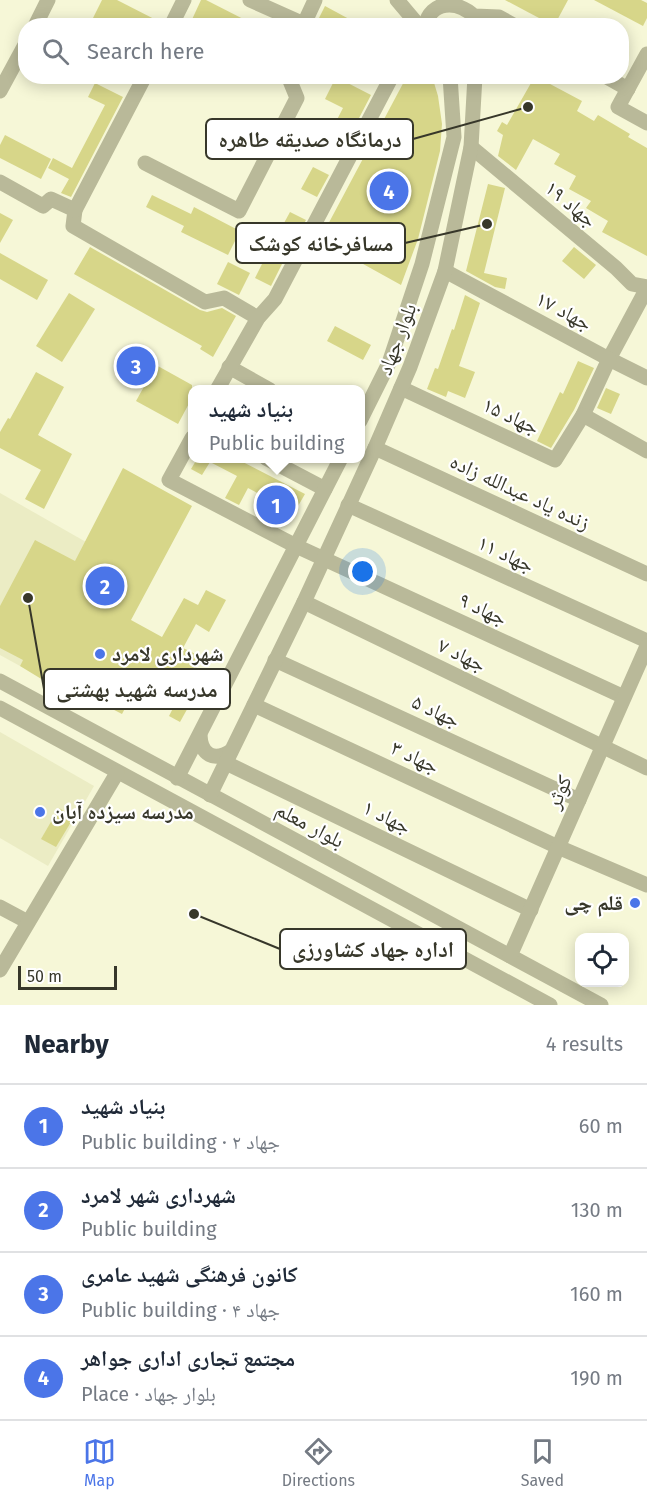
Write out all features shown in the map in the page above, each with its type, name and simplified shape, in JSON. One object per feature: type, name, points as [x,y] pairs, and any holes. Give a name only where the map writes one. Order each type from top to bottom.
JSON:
[{"type":"street","points":[[39,18],[48,0]]},
{"type":"street","points":[[175,18],[184,0]]},
{"type":"street","points":[[250,0],[289,18]]},
{"type":"street","points":[[307,18],[315,0]]},
{"type":"street","points":[[397,0],[412,18]]},
{"type":"street","points":[[427,18],[429,13],[437,6],[447,3],[458,3],[473,14],[502,18]]},
{"type":"street","points":[[647,54],[618,107],[647,123]]},
{"type":"street","points":[[0,92],[18,58]]},
{"type":"street","points":[[141,84],[75,210],[72,226],[205,302],[224,298],[258,318]]},
{"type":"street","points":[[145,163],[239,211],[297,98],[291,84]]},
{"type":"street","points":[[220,385],[258,318],[275,299],[388,84]]},
{"type":"street","name":"بلوار جهاد","points":[[365,411],[389,363],[422,264],[454,137],[451,84]]},
{"type":"street","name":"بلوار جهاد","points":[[210,795],[304,602],[375,447],[401,388],[445,271],[471,147],[475,84]]},
{"type":"street","points":[[619,84],[628,89]]},
{"type":"street","name":"جهاد ۱۹","points":[[471,147],[616,268],[632,284],[647,287]]},
{"type":"street","points":[[0,182],[43,206],[51,199],[75,210]]},
{"type":"street","name":"جهاد ۱۷","points":[[445,271],[647,378]]},
{"type":"street","points":[[647,287],[583,415],[647,451]]},
{"type":"street","points":[[229,367],[261,385]]},
{"type":"street","name":"جهاد ۱۵","points":[[401,388],[555,460],[583,415]]},
{"type":"street","name":"جهاد ۹","points":[[188,446],[170,480],[296,546],[624,697]]},
{"type":"street","name":"زنده یاد عبدالله زاده","points":[[375,447],[647,574]]},
{"type":"street","points":[[274,463],[326,489]]},
{"type":"street","points":[[177,778],[339,463]]},
{"type":"street","name":"جهاد ۱۱","points":[[348,505],[647,644]]},
{"type":"street","name":"جهاد ۷","points":[[304,602],[647,768]]},
{"type":"street","name":"کوثر","points":[[510,956],[624,697],[644,662],[647,644]]},
{"type":"street","name":"جهاد ۵","points":[[275,660],[579,800]]},
{"type":"street","name":"بلوار معلم","points":[[0,681],[601,1005]]},
{"type":"street","name":"جهاد ۳","points":[[254,705],[558,847],[647,885]]},
{"type":"street","points":[[0,708],[550,1005]]},
{"type":"street","points":[[200,735],[200,744],[206,752],[214,756],[228,757]]},
{"type":"street","name":"جهاد ۱","points":[[228,757],[531,910]]},
{"type":"street","points":[[0,970],[117,773]]},
{"type":"street","points":[[377,913],[389,890]]},
{"type":"street","points":[[0,907],[28,922]]},
{"type":"shaded area","points":[[0,493],[86,542],[20,666],[0,655]]},
{"type":"shaded area","name":"مدرسه سیزده آبان","points":[[0,732],[94,786],[48,866],[0,838]]},
{"type":"building","points":[[102,0],[117,0],[152,18],[93,18]]},
{"type":"building","points":[[201,0],[206,0],[241,18],[193,18]]},
{"type":"building","points":[[505,0],[568,0],[558,18],[539,18]]},
{"type":"building","points":[[594,0],[641,0],[647,3],[647,18],[643,26]]},
{"type":"building","points":[[325,6],[347,18],[319,18]]},
{"type":"building","points":[[94,84],[97,84],[123,97],[71,197],[61,193],[69,179],[48,168],[53,158],[72,168],[105,105],[88,97]]},
{"type":"building","points":[[332,84],[350,84],[371,95],[343,149],[326,141],[343,108],[325,99]]},
{"type":"building","points":[[403,84],[434,84],[442,124],[440,151],[418,239],[401,285],[318,239],[323,229],[325,230]]},
{"type":"building","points":[[530,84],[550,84],[582,101],[577,111],[594,121],[598,115],[630,134],[628,137],[647,148],[647,256],[602,232],[608,221],[586,208],[591,201],[569,189],[576,176],[554,164],[560,154],[533,139],[516,170],[498,156],[503,135],[497,131],[502,122],[507,125]]},
{"type":"building","points":[[5,135],[51,159],[41,179],[0,158],[0,145]]},
{"type":"building","points":[[313,167],[329,175],[317,197],[301,189]]},
{"type":"building","points":[[488,184],[505,188],[484,273],[507,278],[505,289],[495,287],[466,271]]},
{"type":"building","points":[[152,195],[191,214],[194,207],[240,231],[228,255],[181,232],[184,226],[146,207]]},
{"type":"building","points":[[290,212],[306,220],[294,242],[278,234]]},
{"type":"building","points":[[0,213],[13,220],[0,243]]},
{"type":"building","points":[[90,247],[200,310],[207,312],[222,308],[236,316],[213,357],[200,349],[202,346],[74,274]]},
{"type":"building","points":[[574,247],[596,265],[584,279],[562,261]]},
{"type":"building","points":[[0,253],[48,280],[37,300],[0,279]]},
{"type":"building","points":[[266,256],[282,264],[271,286],[255,278]]},
{"type":"building","points":[[228,262],[250,273],[239,295],[217,284]]},
{"type":"building","points":[[69,293],[95,309],[62,362],[36,346]]},
{"type":"building","points":[[465,295],[480,303],[459,366],[475,372],[465,398],[448,391],[446,397],[427,389],[435,368],[438,369],[452,329],[454,330]]},
{"type":"building","points":[[335,326],[371,345],[363,360],[327,341]]},
{"type":"building","points":[[578,361],[594,368],[574,410],[551,448],[537,441],[560,392],[563,394]]},
{"type":"building","points":[[156,365],[192,385],[188,385],[188,405],[178,424],[136,401]]},
{"type":"building","points":[[36,372],[64,387],[38,435],[72,454],[44,509],[25,499],[41,470],[0,448],[0,432],[8,418],[10,419]]},
{"type":"building","points":[[606,388],[620,394],[611,414],[597,408]]},
{"type":"building","points":[[195,463],[209,463],[202,475],[191,469]]},
{"type":"building","points":[[212,463],[245,463],[305,494],[294,513],[248,488],[239,505],[225,498],[237,476]]},
{"type":"building","points":[[123,468],[192,506],[131,620],[162,637],[184,598],[198,605],[206,590],[226,600],[209,632],[196,624],[183,648],[202,657],[185,689],[146,668],[122,714],[89,697],[84,705],[20,666],[23,660],[0,648],[0,606],[35,540],[75,561]]},
{"type":"building","points":[[183,689],[195,695],[180,722],[169,716]]},
{"type":"building","points":[[59,808],[74,817],[56,847],[41,839]]},
{"type":"place","name":"درمانگاه صدیقه طاهره","points":[[528,107]]},
{"type":"place","name":"مجتمع تجاری اداری جواهر","points":[[389,191]]},
{"type":"place","name":"مسافرخانه کوشک","points":[[487,224]]},
{"type":"place","name":"کانون فرهنگی شهید عامری","points":[[136,366]]},
{"type":"place","name":"بنیاد شهید","points":[[276,505]]},
{"type":"place","name":"شهرداری شهر لامرد","points":[[105,586]]},
{"type":"place","name":"مدرسه شهید بهشتی","points":[[28,598]]},
{"type":"place","name":"شهرداری لامرد","points":[[100,654]]},
{"type":"place","name":"مدرسه سیزده آبان","points":[[40,812]]},
{"type":"place","name":"قلم چی","points":[[635,903]]},
{"type":"place","name":"اداره جهاد کشاورزی","points":[[194,914]]}]
